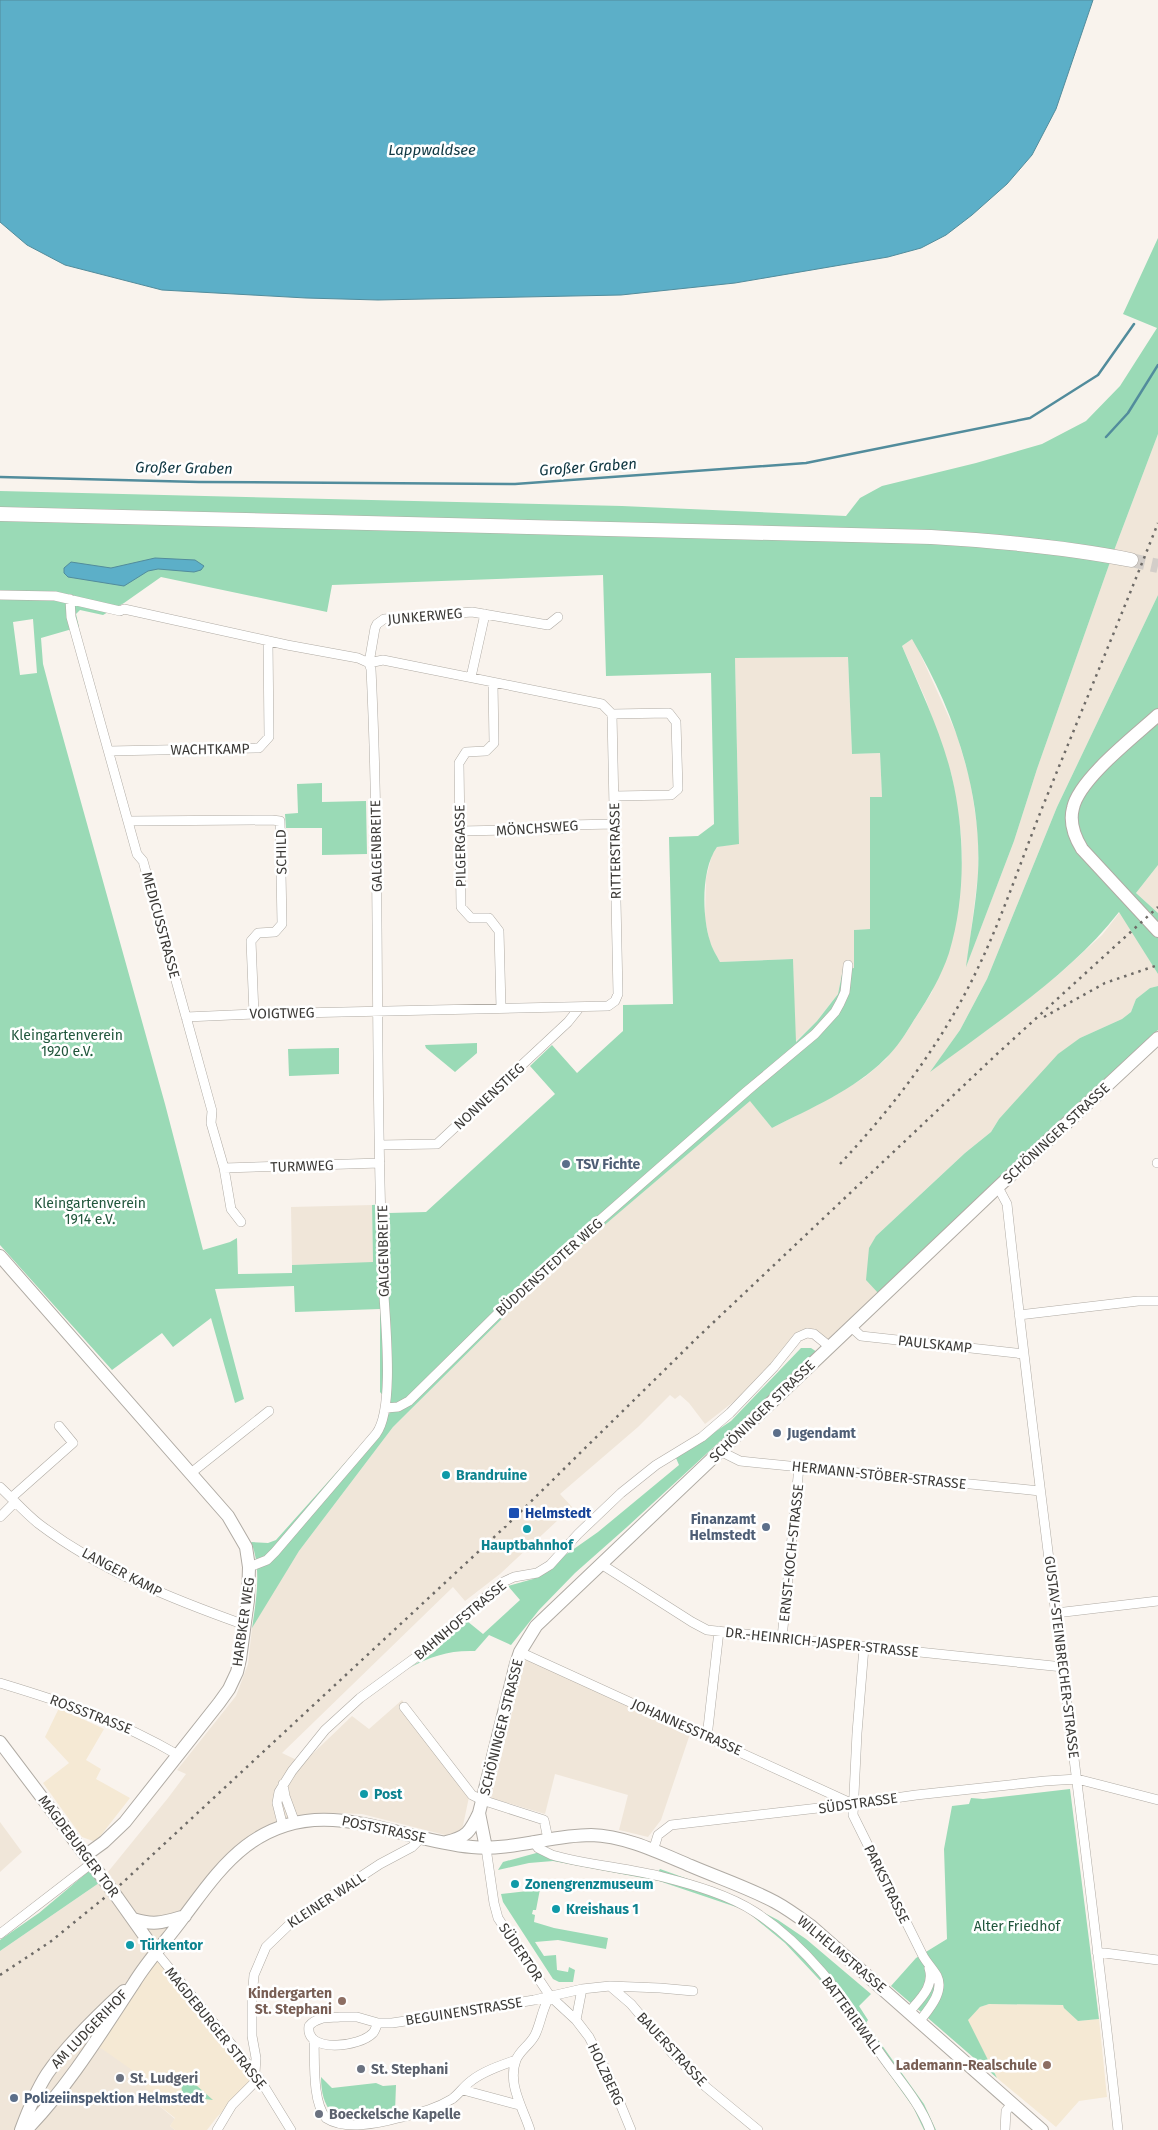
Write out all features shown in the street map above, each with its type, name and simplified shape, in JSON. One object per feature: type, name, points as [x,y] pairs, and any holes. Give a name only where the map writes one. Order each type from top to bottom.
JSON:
[{"type":"main road","points":[[0,514],[931,537],[1039,545],[1131,560]]},
{"type":"main road","points":[[1158,715],[1101,768],[1081,790],[1073,807],[1071,818],[1076,839],[1082,849],[1158,931]]},
{"type":"main road","name":"SCHÖNINGER STRASSE","points":[[486,1848],[481,1807],[520,1652],[536,1626],[850,1326],[1158,1038]]},
{"type":"main road","name":"HARBKER WEG","points":[[0,1256],[228,1516],[246,1547],[250,1567],[240,1660],[228,1690],[124,1822],[89,1859]]},
{"type":"main road","name":"MAGDEBURGER TOR","points":[[0,1742],[89,1859],[156,1952]]},
{"type":"main road","points":[[445,1842],[458,1840],[469,1833],[481,1807]]},
{"type":"main road","name":"POSTSTRASSE","points":[[156,1952],[212,1880],[236,1854],[257,1838],[289,1825],[319,1819],[342,1819],[445,1842],[486,1848]]},
{"type":"main road","name":"WILHELMSTRASSE","points":[[486,1848],[548,1839],[603,1836],[653,1850],[768,1899],[794,1914],[828,1940],[1042,2130]]},
{"type":"main road","points":[[133,1919],[147,1924],[160,1924],[185,1916]]},
{"type":"main road","name":"AM LUDGERIHOF","points":[[26,2130],[70,2077],[156,1952]]},
{"type":"main road","name":"AM LUDGERIHOF","points":[[21,2130],[37,2091],[47,2074],[61,2056],[113,2001],[134,1983]]},
{"type":"street","points":[[0,596],[38,595],[70,599],[120,612],[124,610],[358,658],[369,663],[383,660],[602,704],[612,714],[669,713],[676,722],[678,788],[671,795],[614,796]]},
{"type":"street","name":"MEDICUSSTRASSE","points":[[70,599],[71,617],[128,821],[138,854],[143,861],[212,1111],[211,1124],[224,1168],[231,1209],[241,1222]]},
{"type":"street","name":"JUNKERWEG","points":[[369,663],[375,628],[380,621],[472,612],[548,625],[558,616]]},
{"type":"street","name":"JUNKERWEG","points":[[470,677],[485,614]]},
{"type":"street","name":"WACHTKAMP","points":[[109,751],[259,748],[269,737],[268,641]]},
{"type":"street","name":"GALGENBREITE","points":[[369,663],[371,669],[376,807],[380,1163],[387,1368],[386,1408]]},
{"type":"street","name":"PILGERGASSE","points":[[493,683],[494,743],[486,751],[466,752],[458,763],[461,908],[471,918],[489,918],[498,930],[501,1008]]},
{"type":"street","name":"RITTERSTRASSE","points":[[378,1011],[608,1006],[615,1001],[618,994],[612,714]]},
{"type":"street","name":"SCHILD","points":[[128,821],[280,821],[282,924],[275,932],[258,933],[251,941],[254,1014]]},
{"type":"street","name":"MÖNCHSWEG","points":[[460,831],[564,829],[568,825],[614,824]]},
{"type":"street","name":"BÜDDENSTEDTER WEG","points":[[386,1408],[398,1407],[409,1401],[535,1277],[747,1091],[815,1034],[835,1012],[840,1003],[845,992],[848,965]]},
{"type":"street","name":"NONNENSTIEG","points":[[380,1145],[437,1144],[568,1022],[580,1007]]},
{"type":"street","name":"VOIGTWEG","points":[[186,1017],[378,1011]]},
{"type":"street","name":"TURMWEG","points":[[224,1168],[380,1163]]},
{"type":"street","name":"GUSTAV-STEINBRECHER-STRASSE","points":[[998,1187],[1007,1204],[1118,2130]]},
{"type":"street","points":[[1019,1315],[1138,1301],[1158,1301]]},
{"type":"street","name":"PAULSKAMP","points":[[850,1326],[861,1336],[1024,1354]]},
{"type":"street","name":"BAHNHOFSTRASSE","points":[[289,1825],[284,1784],[325,1730],[351,1705],[434,1644],[501,1583],[514,1577],[537,1573],[550,1565],[578,1534],[621,1493],[656,1464],[702,1437],[730,1414],[798,1338],[807,1334],[814,1334],[830,1346]]},
{"type":"street","points":[[250,1567],[266,1560],[275,1552],[381,1428],[386,1408]]},
{"type":"street","points":[[191,1473],[269,1411]]},
{"type":"street","points":[[0,1517],[13,1500],[73,1443],[59,1426]]},
{"type":"street","name":"HERMANN-STÖBER-STRASSE","points":[[720,1451],[740,1461],[1040,1491]]},
{"type":"street","name":"ERNST-KOCH-STRASSE","points":[[782,1638],[799,1467]]},
{"type":"street","name":"LANGER KAMP","points":[[0,1487],[38,1523],[101,1564],[174,1599],[245,1625]]},
{"type":"street","name":"DR.-HEINRICH-JASPER-STRASSE","points":[[600,1564],[707,1630],[1063,1667]]},
{"type":"street","points":[[1056,1613],[1158,1601]]},
{"type":"street","points":[[707,1736],[719,1631]]},
{"type":"street","name":"PARKSTRASSE","points":[[864,1647],[853,1815],[930,1972],[930,1983],[921,1998],[909,2012]]},
{"type":"street","name":"JOHANNESSTRASSE","points":[[520,1652],[853,1804]]},
{"type":"street","name":"ROSSSTRASSE","points":[[0,1683],[80,1707],[113,1720],[178,1755]]},
{"type":"street","points":[[404,1707],[481,1807],[498,1805],[544,1820],[548,1839]]},
{"type":"street","name":"SÜDSTRASSE","points":[[653,1850],[658,1834],[670,1825],[853,1804],[935,1792],[1077,1779],[1158,1800]]},
{"type":"street","name":"KLEINER WALL","points":[[257,2075],[252,2036],[252,1998],[254,1975],[266,1947],[293,1921],[380,1864],[412,1847],[422,1837]]},
{"type":"street","name":"BATTERIEWALL","points":[[533,1841],[538,1848],[552,1855],[672,1879],[737,1902],[755,1912],[796,1945],[839,1992],[913,2098],[930,2130]]},
{"type":"street","name":"SÜDERTOR","points":[[486,1848],[498,1918],[550,1996],[576,2020]]},
{"type":"street","points":[[0,1934],[89,1859]]},
{"type":"street","name":"MAGDEBURGER STRASSE","points":[[156,1952],[257,2075],[291,2130]]},
{"type":"street","points":[[1097,1952],[1158,1960]]},
{"type":"street","name":"PARKSTRASSE","points":[[919,2022],[931,2006],[938,1990],[937,1977],[927,1963]]},
{"type":"street","name":"BEGUINENSTRASSE","points":[[314,2040],[308,2031],[309,2026],[316,2020],[357,2017],[378,2023],[392,2023],[582,1989],[610,1986],[660,1988],[693,1992]]},
{"type":"street","name":"BAUERSTRASSE","points":[[610,1986],[631,2004],[674,2054],[706,2087],[758,2130]]},
{"type":"street","points":[[576,2020],[582,1989]]},
{"type":"street","points":[[378,2023],[374,2032],[362,2041],[351,2044],[327,2045],[314,2040],[317,2093],[325,2118],[342,2128],[381,2128],[397,2119],[424,2113],[452,2098],[476,2078],[516,2060],[534,2037],[545,2003],[550,1996]]},
{"type":"street","name":"HOLZBERG","points":[[576,2020],[589,2037],[608,2074],[631,2130]]},
{"type":"street","points":[[516,2060],[515,2090],[519,2105],[530,2130]]},
{"type":"street","points":[[218,2130],[232,2105],[257,2075]]},
{"type":"street","points":[[463,2090],[519,2105]]},
{"type":"street","points":[[1005,2130],[1006,2111],[1012,2104]]},
{"type":"shaded area","points":[[1158,434],[1158,595],[1057,807],[987,979],[960,1030],[932,1070],[1058,975],[1102,935],[1120,912],[1158,974],[1158,986],[1150,988],[1136,999],[1131,1012],[1122,1019],[1080,1038],[999,1119],[991,1132],[965,1153],[876,1236],[869,1249],[869,1262],[879,1294],[825,1344],[810,1335],[803,1337],[746,1392],[705,1424],[689,1403],[680,1395],[675,1399],[670,1395],[638,1427],[560,1494],[572,1507],[500,1574],[465,1601],[453,1587],[282,1753],[303,1763],[352,1716],[369,1729],[402,1700],[472,1794],[469,1797],[461,1835],[445,1835],[362,1814],[334,1813],[312,1814],[275,1824],[253,1834],[239,1845],[154,1944],[149,2082],[154,2094],[151,2099],[175,2119],[170,2126],[175,2130],[0,2130],[0,1951],[99,1883],[186,1774],[177,1770],[236,1696],[248,1664],[252,1628],[267,1602],[299,1551],[393,1427],[546,1275],[750,1100],[772,1128],[836,1095],[865,1077],[886,1059],[904,1036],[932,992],[962,861],[961,834],[952,776],[926,700],[902,646],[913,638],[957,735],[970,780],[978,831],[978,875],[967,964],[1014,841],[1037,769],[1115,548]]},
{"type":"shaded area","points":[[848,657],[852,754],[880,753],[882,797],[870,798],[870,929],[854,930],[854,968],[843,969],[838,994],[817,1021],[795,1042],[793,959],[720,962],[710,944],[705,918],[706,878],[712,855],[717,847],[739,843],[735,658]]},
{"type":"shaded area","points":[[1158,865],[1158,913],[1136,893]]},
{"type":"shaded area","points":[[372,1205],[373,1263],[292,1265],[291,1207]]},
{"type":"shaded area","points":[[525,1659],[690,1734],[661,1820],[648,1837],[619,1830],[628,1795],[555,1774],[545,1814],[491,1798]]},
{"type":"shaded area","points":[[59,1708],[104,1729],[86,1760],[101,1769],[96,1779],[130,1798],[98,1839],[93,1841],[82,1837],[43,1783],[69,1763],[45,1737]]},
{"type":"shaded area","points":[[0,1822],[22,1852],[0,1872]]},
{"type":"shaded area","points":[[159,1953],[259,2076],[217,2117],[207,2130],[175,2130],[170,2126],[175,2118],[151,2099],[154,2094],[145,2088],[149,2082],[98,2046]]},
{"type":"shaded area","name":"Lademann-Realschule","points":[[989,2004],[1063,2005],[1078,2021],[1099,2019],[1107,2097],[1079,2101],[1056,2127],[997,2078],[967,2020],[980,2007]]},
{"type":"green space","points":[[1158,238],[1158,434],[1115,548],[1037,769],[1014,841],[966,967],[978,873],[975,811],[970,781],[952,722],[927,666],[912,639],[902,646],[930,710],[952,777],[959,820],[962,865],[955,932],[949,953],[934,988],[904,1035],[889,1055],[860,1080],[832,1098],[772,1128],[750,1101],[546,1275],[393,1427],[299,1551],[252,1628],[257,1574],[251,1542],[268,1543],[276,1540],[394,1408],[380,1392],[380,1309],[295,1312],[294,1286],[215,1289],[244,1399],[235,1403],[211,1318],[173,1347],[162,1333],[112,1370],[0,1245],[0,491],[622,506],[846,516],[860,498],[882,486],[976,463],[1042,444],[1086,421],[1120,386],[1157,328],[1123,314]],"holes":[[[603,575],[606,676],[711,673],[714,824],[698,836],[669,837],[673,1004],[623,1005],[623,1031],[577,1073],[552,1045],[530,1066],[555,1094],[426,1212],[389,1213],[389,1204],[372,1205],[373,1262],[292,1265],[292,1273],[238,1274],[237,1238],[203,1250],[165,1104],[52,698],[43,664],[41,638],[79,627],[76,614],[80,610],[103,615],[161,577],[327,612],[332,585]],[[33,619],[37,673],[20,675],[13,622]],[[848,657],[852,754],[880,753],[882,797],[870,797],[870,929],[854,930],[854,968],[843,969],[838,994],[817,1021],[796,1042],[793,959],[720,962],[713,950],[705,919],[704,893],[708,867],[712,856],[717,847],[739,844],[735,658]]]},
{"type":"green space","points":[[1158,595],[1158,865],[1136,893],[1158,913],[1158,974],[1119,912],[1078,957],[1055,978],[930,1072],[960,1030],[987,979],[1057,807]]},
{"type":"green space","points":[[322,783],[322,802],[366,801],[367,854],[322,855],[322,828],[286,828],[285,814],[298,813],[297,784]]},
{"type":"green space","points":[[1158,986],[1158,1030],[879,1294],[866,1280],[869,1248],[876,1236],[965,1153],[991,1132],[999,1119],[1058,1054],[1080,1038],[1122,1019],[1131,1012],[1136,999],[1150,988]]},
{"type":"green space","points":[[477,1043],[477,1053],[455,1072],[426,1048],[425,1045]]},
{"type":"green space","points":[[339,1048],[339,1074],[289,1076],[288,1049]]},
{"type":"green space","points":[[801,1348],[811,1348],[817,1352],[575,1573],[539,1610],[511,1645],[489,1635],[475,1651],[441,1655],[409,1668],[433,1653],[467,1621],[483,1634],[520,1600],[508,1586],[533,1579],[550,1570],[561,1558],[598,1532],[679,1465],[676,1458],[731,1421]]},
{"type":"green space","name":"Alter Friedhof","points":[[1070,1789],[1099,2019],[1078,2021],[1063,2005],[989,2004],[980,2007],[968,2020],[997,2078],[891,1986],[916,1958],[947,1939],[944,1849],[952,1806],[969,1804],[971,1798],[983,1799]]},
{"type":"green space","points":[[540,1852],[658,1872],[660,1869],[724,1892],[778,1920],[806,1939],[871,1994],[859,2006],[868,2020],[866,2023],[924,2104],[936,2130],[924,2130],[913,2107],[829,1990],[785,1943],[745,1910],[659,1881],[553,1861],[529,1863],[498,1870],[503,1862]]},
{"type":"green space","points":[[89,1871],[99,1883],[0,1951],[0,1940],[39,1913]]},
{"type":"green space","points":[[537,1888],[540,1889],[536,1910],[533,1910],[532,1914],[535,1915],[534,1922],[554,1928],[608,1938],[606,1949],[558,1940],[535,1942],[544,1956],[556,1955],[557,1970],[568,1972],[569,1967],[575,1970],[573,1982],[559,1982],[553,1979],[503,1902],[501,1894],[536,1890]]},
{"type":"green space","points":[[321,2077],[332,2088],[376,2083],[383,2086],[396,2085],[395,2112],[367,2121],[354,2122],[343,2120],[334,2115],[327,2106]]},
{"type":"green space","points":[[181,2078],[188,2078],[213,2100],[189,2097],[182,2094]]},
{"type":"water","name":"Lappwaldsee","points":[[0,0],[1093,0],[1056,109],[1032,155],[1007,184],[972,215],[946,235],[921,248],[888,257],[735,283],[621,295],[378,300],[162,290],[65,265],[27,245],[0,222]]},
{"type":"water","points":[[155,558],[195,560],[204,566],[201,570],[194,572],[158,569],[148,571],[124,586],[68,577],[64,573],[64,568],[71,562],[111,568]]},
{"type":"waterway","name":"Großer Graben","points":[[0,477],[199,482],[515,484],[806,463],[1030,418],[1098,375],[1134,324]]},
{"type":"waterway","points":[[1106,437],[1128,413],[1158,365]]},
{"type":"tunnel","points":[[1131,560],[1158,566]]},
{"type":"railway","points":[[840,1164],[880,1119],[933,1048],[949,1023],[977,970],[1158,523]]},
{"type":"railway","points":[[0,1975],[50,1942],[119,1886],[506,1526],[698,1337],[997,1054],[1158,907]]},
{"type":"railway","points":[[1044,1017],[1105,983],[1158,965]]},
{"type":"place","name":"TSV Fichte","points":[[566,1164]]},
{"type":"place","name":"Jugendamt","points":[[777,1433]]},
{"type":"place","name":"Brandruine","points":[[446,1475]]},
{"type":"place","name":"Helmstedt","points":[[514,1513]]},
{"type":"place","name":"Finanzamt Helmstedt","points":[[766,1527]]},
{"type":"place","name":"Hauptbahnhof","points":[[527,1529]]},
{"type":"place","name":"Post","points":[[364,1794]]},
{"type":"place","name":"Zonengrenzmuseum","points":[[515,1884]]},
{"type":"place","name":"Kreishaus 1","points":[[556,1909]]},
{"type":"place","name":"Türkentor","points":[[130,1945]]},
{"type":"place","name":"Kindergarten St. Stephani","points":[[342,2001]]},
{"type":"place","name":"Lademann-Realschule","points":[[1047,2065]]},
{"type":"place","name":"St. Stephani","points":[[361,2069]]},
{"type":"place","name":"St. Ludgeri","points":[[120,2078]]},
{"type":"place","name":"Polizeiinspektion Helmstedt","points":[[14,2098]]},
{"type":"place","name":"Boeckelsche Kapelle","points":[[319,2114]]},
{"type":"park label","name":"Kleingartenverein 1920 e.V.","points":[[67,1044]]},
{"type":"park label","name":"Kleingartenverein 1914 e.V.","points":[[90,1212]]}]
